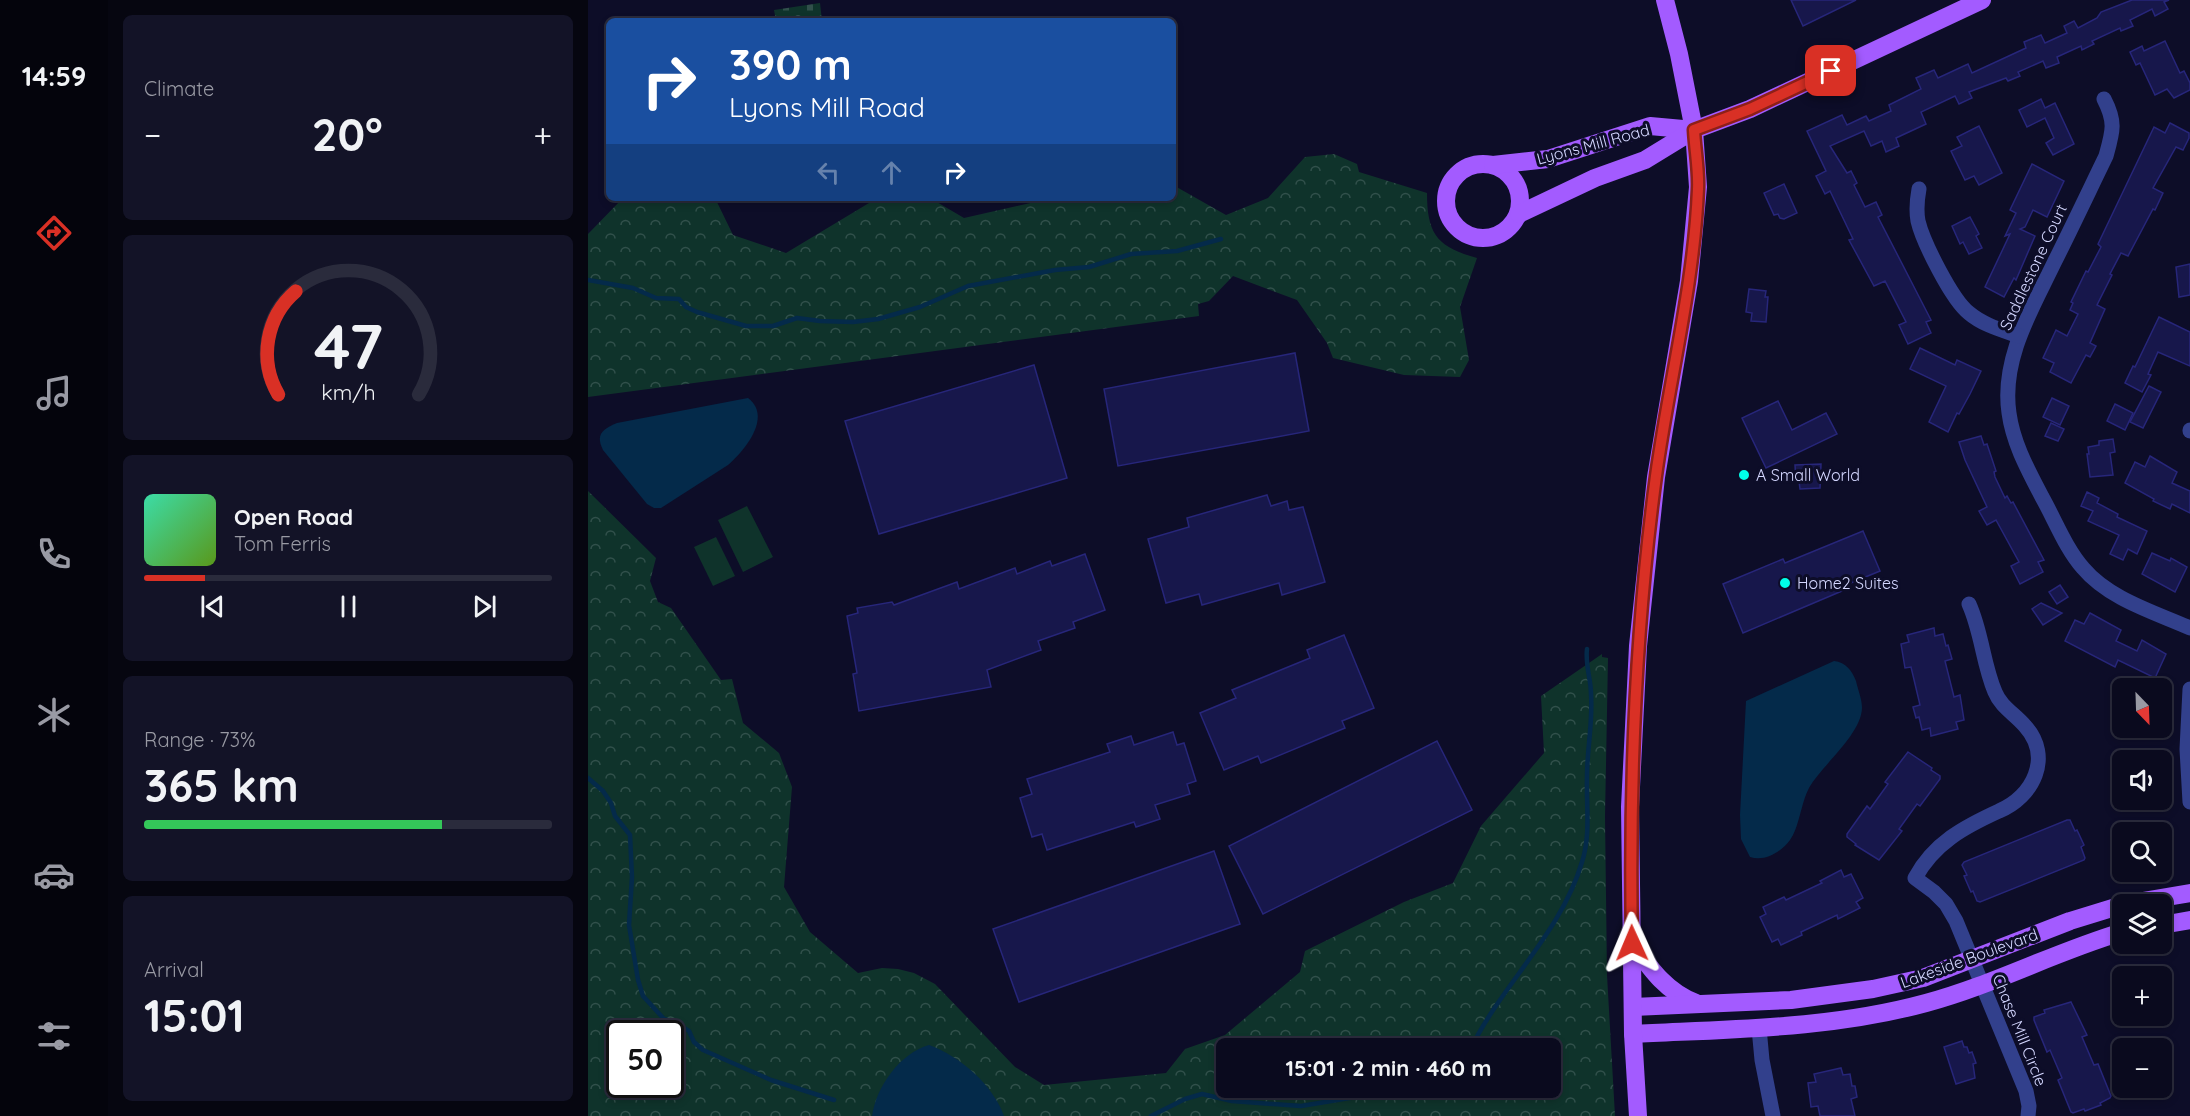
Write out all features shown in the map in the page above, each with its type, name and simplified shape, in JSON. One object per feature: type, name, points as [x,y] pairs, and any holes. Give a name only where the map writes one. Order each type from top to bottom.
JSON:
[{"type":"main road","points":[[1638,1116],[1633,1034],[1630,807],[1638,646],[1656,477],[1681,335],[1698,187],[1694,130],[1665,0]]},
{"type":"main road","name":"Lyons Mill Road","points":[[1694,130],[1650,126],[1548,159],[1473,165],[1455,177],[1446,196],[1449,217],[1462,232],[1470,236],[1486,238],[1502,233],[1508,229],[1519,214],[1595,178],[1645,160],[1694,130],[1750,109],[1982,0]]},
{"type":"main road","points":[[1493,165],[1503,169],[1515,181],[1521,198],[1519,214]]},
{"type":"main road","name":"Lakeside Boulevard","points":[[2172,896],[2190,892]]},
{"type":"main road","name":"Lakeside Boulevard","points":[[1633,1007],[1791,1000],[1873,989],[1923,978],[2070,921],[2112,909]]},
{"type":"main road","points":[[2172,923],[2190,920]]},
{"type":"main road","name":"Lakeside Boulevard","points":[[1633,1034],[1833,1023],[1880,1014],[1928,1003],[2081,944],[2112,935]]},
{"type":"main road","points":[[1632,943],[1659,980],[1682,998],[1698,1004]]},
{"type":"street","name":"Saddlestone Court","points":[[2104,99],[2111,113],[2113,124],[2106,156],[2019,336],[2007,391],[2009,413],[2015,440],[2026,467],[2082,567],[2097,582],[2118,595],[2190,628]]},
{"type":"street","points":[[1919,189],[1917,205],[1922,234],[1959,303],[1968,313],[1981,321],[2019,336]]},
{"type":"street","name":"Chase Mill Circle","points":[[1969,604],[1976,620],[1983,657],[1996,695],[2031,735],[2037,751],[2036,777],[2014,804],[1984,817],[1952,835],[1937,847],[1923,863],[1915,878],[1946,904],[1963,936],[2026,1091],[2028,1116]]},
{"type":"street","points":[[2190,689],[2187,749],[2190,802]]},
{"type":"street","points":[[1759,1028],[1762,1060],[1773,1116]]},
{"type":"green space","points":[[820,3],[822,18],[775,18],[774,10]]},
{"type":"green space","points":[[1334,154],[1357,164],[1359,172],[1427,193],[1429,219],[1437,237],[1452,249],[1477,258],[1460,307],[1469,360],[1460,377],[1404,375],[1333,358],[1327,343],[1297,300],[1233,276],[1209,301],[1198,304],[1199,316],[588,397],[588,234],[620,201],[716,201],[733,235],[786,253],[874,201],[935,201],[964,218],[1040,201],[1176,201],[1176,187],[1226,215],[1268,198],[1305,157]]},
{"type":"green space","points":[[588,491],[656,558],[650,581],[658,602],[671,608],[721,680],[732,679],[743,723],[779,753],[792,787],[784,887],[810,932],[858,973],[882,968],[898,969],[914,973],[935,984],[1015,1067],[1044,1085],[1166,1073],[1185,1049],[1216,1038],[1216,1098],[1561,1098],[1561,1038],[1216,1038],[1225,1035],[1300,972],[1305,951],[1404,902],[1453,883],[1481,826],[1544,753],[1541,696],[1602,654],[1602,657],[1608,658],[1605,817],[1607,975],[1615,1116],[588,1116]]},
{"type":"green space","points":[[747,506],[773,557],[743,572],[718,520]]},
{"type":"green space","points":[[716,537],[735,576],[713,586],[694,547]]},
{"type":"water","points":[[748,398],[755,406],[758,415],[757,424],[748,443],[728,465],[661,508],[654,508],[647,504],[603,450],[600,436],[617,423]]},
{"type":"water","points":[[1834,661],[1845,665],[1854,677],[1862,705],[1860,718],[1848,739],[1809,788],[1796,829],[1790,840],[1772,855],[1761,858],[1750,857],[1741,839],[1740,815],[1746,701]]},
{"type":"water","points":[[929,1045],[952,1056],[974,1073],[992,1093],[1004,1116],[872,1116],[874,1105],[884,1083],[899,1063],[918,1049]]},
{"type":"building","points":[[1791,0],[1856,0],[1803,26]]},
{"type":"building","points":[[2132,0],[2169,0],[2164,2],[2168,9],[2155,16],[2152,9],[2130,20],[2133,26],[2121,31],[2120,28],[2092,41],[2094,44],[2082,50],[2081,46],[2057,57],[2059,63],[2046,68],[2043,61],[2018,72],[2020,76],[2008,81],[2006,78],[1969,92],[1972,98],[1959,104],[1955,96],[1921,112],[1926,124],[1896,138],[1899,146],[1886,152],[1882,141],[1871,146],[1864,131],[1830,146],[1847,173],[1851,171],[1857,183],[1854,185],[1865,207],[1876,202],[1882,215],[1878,217],[1931,320],[1926,322],[1931,333],[1908,344],[1899,325],[1906,322],[1885,281],[1874,286],[1849,240],[1853,239],[1830,191],[1825,194],[1816,176],[1826,171],[1807,131],[1842,115],[1847,125],[1866,116],[1869,121],[1891,111],[1889,105],[1921,89],[1916,78],[1934,70],[1938,78],[1968,64],[1972,73],[2026,48],[2024,42],[2041,35],[2045,43],[2067,33],[2064,26],[2074,21],[2078,28],[2097,18],[2101,12]]},
{"type":"building","points":[[2165,41],[2180,73],[2184,71],[2190,83],[2190,90],[2174,98],[2167,89],[2155,95],[2140,63],[2136,65],[2130,52],[2142,46],[2144,51]]},
{"type":"building","points":[[2041,99],[2045,108],[2055,103],[2074,144],[2053,155],[2046,143],[2054,138],[2045,118],[2027,127],[2019,110]]},
{"type":"building","points":[[2170,123],[2189,133],[2189,138],[2183,150],[2176,147],[2153,188],[2163,193],[2155,210],[2153,209],[2128,256],[2121,253],[2110,274],[2112,275],[2097,305],[2105,309],[2090,343],[2096,346],[2090,357],[2086,355],[2071,383],[2050,372],[2054,363],[2043,358],[2056,330],[2067,336],[2078,314],[2070,310],[2073,303],[2071,302],[2101,247],[2098,244],[2154,127],[2165,133]]},
{"type":"building","points":[[1979,126],[2002,173],[1979,185],[1974,176],[1965,180],[1951,151],[1962,146],[1957,137]]},
{"type":"building","points":[[2032,164],[2064,181],[2047,217],[2033,210],[2025,227],[2020,229],[2035,236],[2016,280],[2014,278],[2004,297],[1985,287],[2010,234],[2005,236],[2016,213],[2010,210]]},
{"type":"building","points":[[1784,184],[1797,213],[1784,219],[1778,214],[1774,215],[1764,193]]},
{"type":"building","points":[[1970,217],[1979,234],[1976,236],[1982,248],[1969,254],[1963,242],[1960,244],[1952,226]]},
{"type":"building","points":[[2190,264],[2190,295],[2179,297],[2176,267]]},
{"type":"building","points":[[1749,289],[1766,291],[1765,297],[1768,297],[1766,322],[1751,321],[1752,313],[1746,312]]},
{"type":"building","points":[[2159,317],[2190,332],[2190,366],[2158,352],[2148,374],[2151,375],[2142,392],[2125,383]]},
{"type":"building","points":[[1920,348],[1955,365],[1957,360],[1981,371],[1948,432],[1929,422],[1946,386],[1910,369]]},
{"type":"building","points":[[1295,353],[1309,431],[1118,466],[1104,389]]},
{"type":"building","points":[[1034,365],[1067,478],[879,534],[845,421]]},
{"type":"building","points":[[2149,386],[2161,392],[2143,428],[2130,422]]},
{"type":"building","points":[[2052,398],[2069,406],[2060,425],[2043,417]]},
{"type":"building","points":[[1778,401],[1792,430],[1826,413],[1837,434],[1766,468],[1742,418]]},
{"type":"building","points":[[2115,404],[2133,413],[2125,430],[2107,421]]},
{"type":"building","points":[[2051,423],[2064,429],[2058,441],[2045,436]]},
{"type":"building","points":[[1981,436],[1984,445],[1987,444],[1996,471],[1994,472],[1995,477],[2005,498],[2007,496],[2011,503],[2013,502],[2044,560],[2038,562],[2043,572],[2020,584],[2011,566],[2019,562],[1996,520],[1987,525],[1979,511],[1987,507],[1959,442]]},
{"type":"building","points":[[2113,439],[2115,452],[2110,453],[2113,475],[2090,477],[2088,447],[2099,445],[2099,441]]},
{"type":"building","points":[[2150,456],[2177,472],[2172,483],[2190,491],[2190,513],[2172,504],[2170,509],[2125,483],[2135,462],[2145,467]]},
{"type":"building","points":[[1821,464],[1820,488],[1800,489],[1799,481],[1796,481],[1795,465]]},
{"type":"building","points":[[2087,492],[2099,498],[2097,503],[2118,514],[2117,517],[2147,531],[2137,554],[2128,549],[2123,560],[2110,554],[2119,535],[2088,521],[2093,511],[2081,506]]},
{"type":"building","points":[[1267,495],[1271,506],[1287,501],[1289,510],[1303,507],[1325,582],[1282,595],[1279,583],[1202,605],[1199,594],[1166,603],[1148,539],[1189,527],[1187,518]]},
{"type":"building","name":"Home2 Suites","points":[[1863,531],[1880,571],[1841,587],[1842,591],[1743,633],[1723,584],[1783,559],[1785,563]]},
{"type":"building","points":[[2152,553],[2170,561],[2171,558],[2187,567],[2175,592],[2142,574]]},
{"type":"building","points":[[1085,554],[1105,610],[1073,622],[1075,628],[1038,641],[1041,650],[987,670],[991,687],[859,711],[853,674],[857,673],[847,616],[858,613],[857,608],[892,602],[894,605],[957,582],[959,589],[1015,568],[1017,574],[1050,561],[1052,566]]},
{"type":"building","points":[[2060,585],[2068,597],[2057,604],[2049,592]]},
{"type":"building","points":[[2041,603],[2062,613],[2043,625],[2032,609]]},
{"type":"building","points":[[2090,613],[2121,630],[2116,641],[2137,651],[2142,640],[2166,654],[2155,678],[2118,660],[2115,667],[2065,641],[2075,620],[2084,624]]},
{"type":"building","points":[[1934,628],[1935,636],[1943,634],[1946,646],[1948,645],[1952,659],[1945,661],[1954,697],[1960,695],[1964,720],[1956,722],[1958,729],[1931,736],[1930,728],[1922,730],[1919,717],[1916,718],[1913,707],[1920,705],[1911,667],[1905,668],[1901,644],[1909,642],[1907,635]]},
{"type":"building","points":[[1344,635],[1374,708],[1342,721],[1345,728],[1261,763],[1258,756],[1224,770],[1200,713],[1236,698],[1232,690],[1310,658],[1307,650]]},
{"type":"building","points":[[1173,732],[1177,745],[1184,743],[1196,781],[1187,784],[1190,794],[1155,805],[1160,819],[1136,827],[1134,822],[1047,850],[1042,834],[1032,837],[1020,798],[1032,794],[1027,779],[1110,752],[1107,744],[1131,736],[1134,745]]},
{"type":"building","points":[[1437,741],[1472,810],[1263,914],[1229,846]]},
{"type":"building","points":[[1908,752],[1932,768],[1931,770],[1940,776],[1940,779],[1920,806],[1917,804],[1899,829],[1902,831],[1879,860],[1855,845],[1847,834],[1867,806],[1870,809],[1888,784],[1885,782]]},
{"type":"building","points":[[2070,820],[2075,831],[2077,830],[2084,845],[2081,847],[2084,860],[1980,902],[1977,901],[1964,876],[1967,875],[1962,865],[1964,862]]},
{"type":"building","points":[[1214,851],[1240,924],[1019,1002],[993,929]]},
{"type":"building","points":[[1841,870],[1844,877],[1851,874],[1863,898],[1856,902],[1860,908],[1838,919],[1837,915],[1801,932],[1802,935],[1781,945],[1778,939],[1772,942],[1760,917],[1766,914],[1763,907],[1784,897],[1786,900],[1822,883],[1820,881]]},
{"type":"building","points":[[2071,1002],[2087,1035],[2082,1037],[2094,1065],[2098,1064],[2111,1096],[2100,1103],[2101,1105],[2073,1113],[2058,1080],[2062,1078],[2050,1050],[2047,1052],[2034,1020],[2034,1017],[2045,1013],[2044,1010]]},
{"type":"building","points":[[1962,1041],[1969,1053],[1972,1052],[1976,1063],[1973,1064],[1975,1078],[1956,1084],[1944,1047]]},
{"type":"building","points":[[1841,1068],[1843,1075],[1850,1074],[1852,1086],[1855,1086],[1857,1097],[1851,1099],[1855,1116],[1820,1116],[1818,1106],[1811,1107],[1808,1083],[1816,1082],[1814,1074]]},
{"type":"waterway","points":[[588,280],[633,288],[656,298],[679,299],[686,307],[697,312],[746,326],[773,326],[797,318],[853,322],[878,319],[920,307],[968,286],[1055,270],[1089,267],[1131,254],[1177,251],[1221,239]]},
{"type":"waterway","points":[[1476,1038],[1560,912],[1573,888],[1582,862],[1587,830],[1587,766],[1591,715],[1587,649]]},
{"type":"waterway","points":[[588,778],[603,791],[611,803],[615,816],[630,835],[632,877],[629,925],[638,980],[643,996],[664,1019],[677,1023],[689,1031],[694,1042],[703,1050],[771,1080],[834,1100]]},
{"type":"waterway","points":[[1151,1116],[1185,1099],[1202,1094],[1216,1097]]},
{"type":"waterway","points":[[1219,1098],[1301,1106],[1349,1098]]},
{"type":"place","name":"A Small World","points":[[1744,475]]},
{"type":"place","name":"Home2 Suites","points":[[1785,583]]},
{"type":"route","points":[[1632,943],[1630,807],[1638,646],[1656,477],[1681,335],[1694,237],[1698,187],[1694,130],[1727,119],[1831,71]]}]
